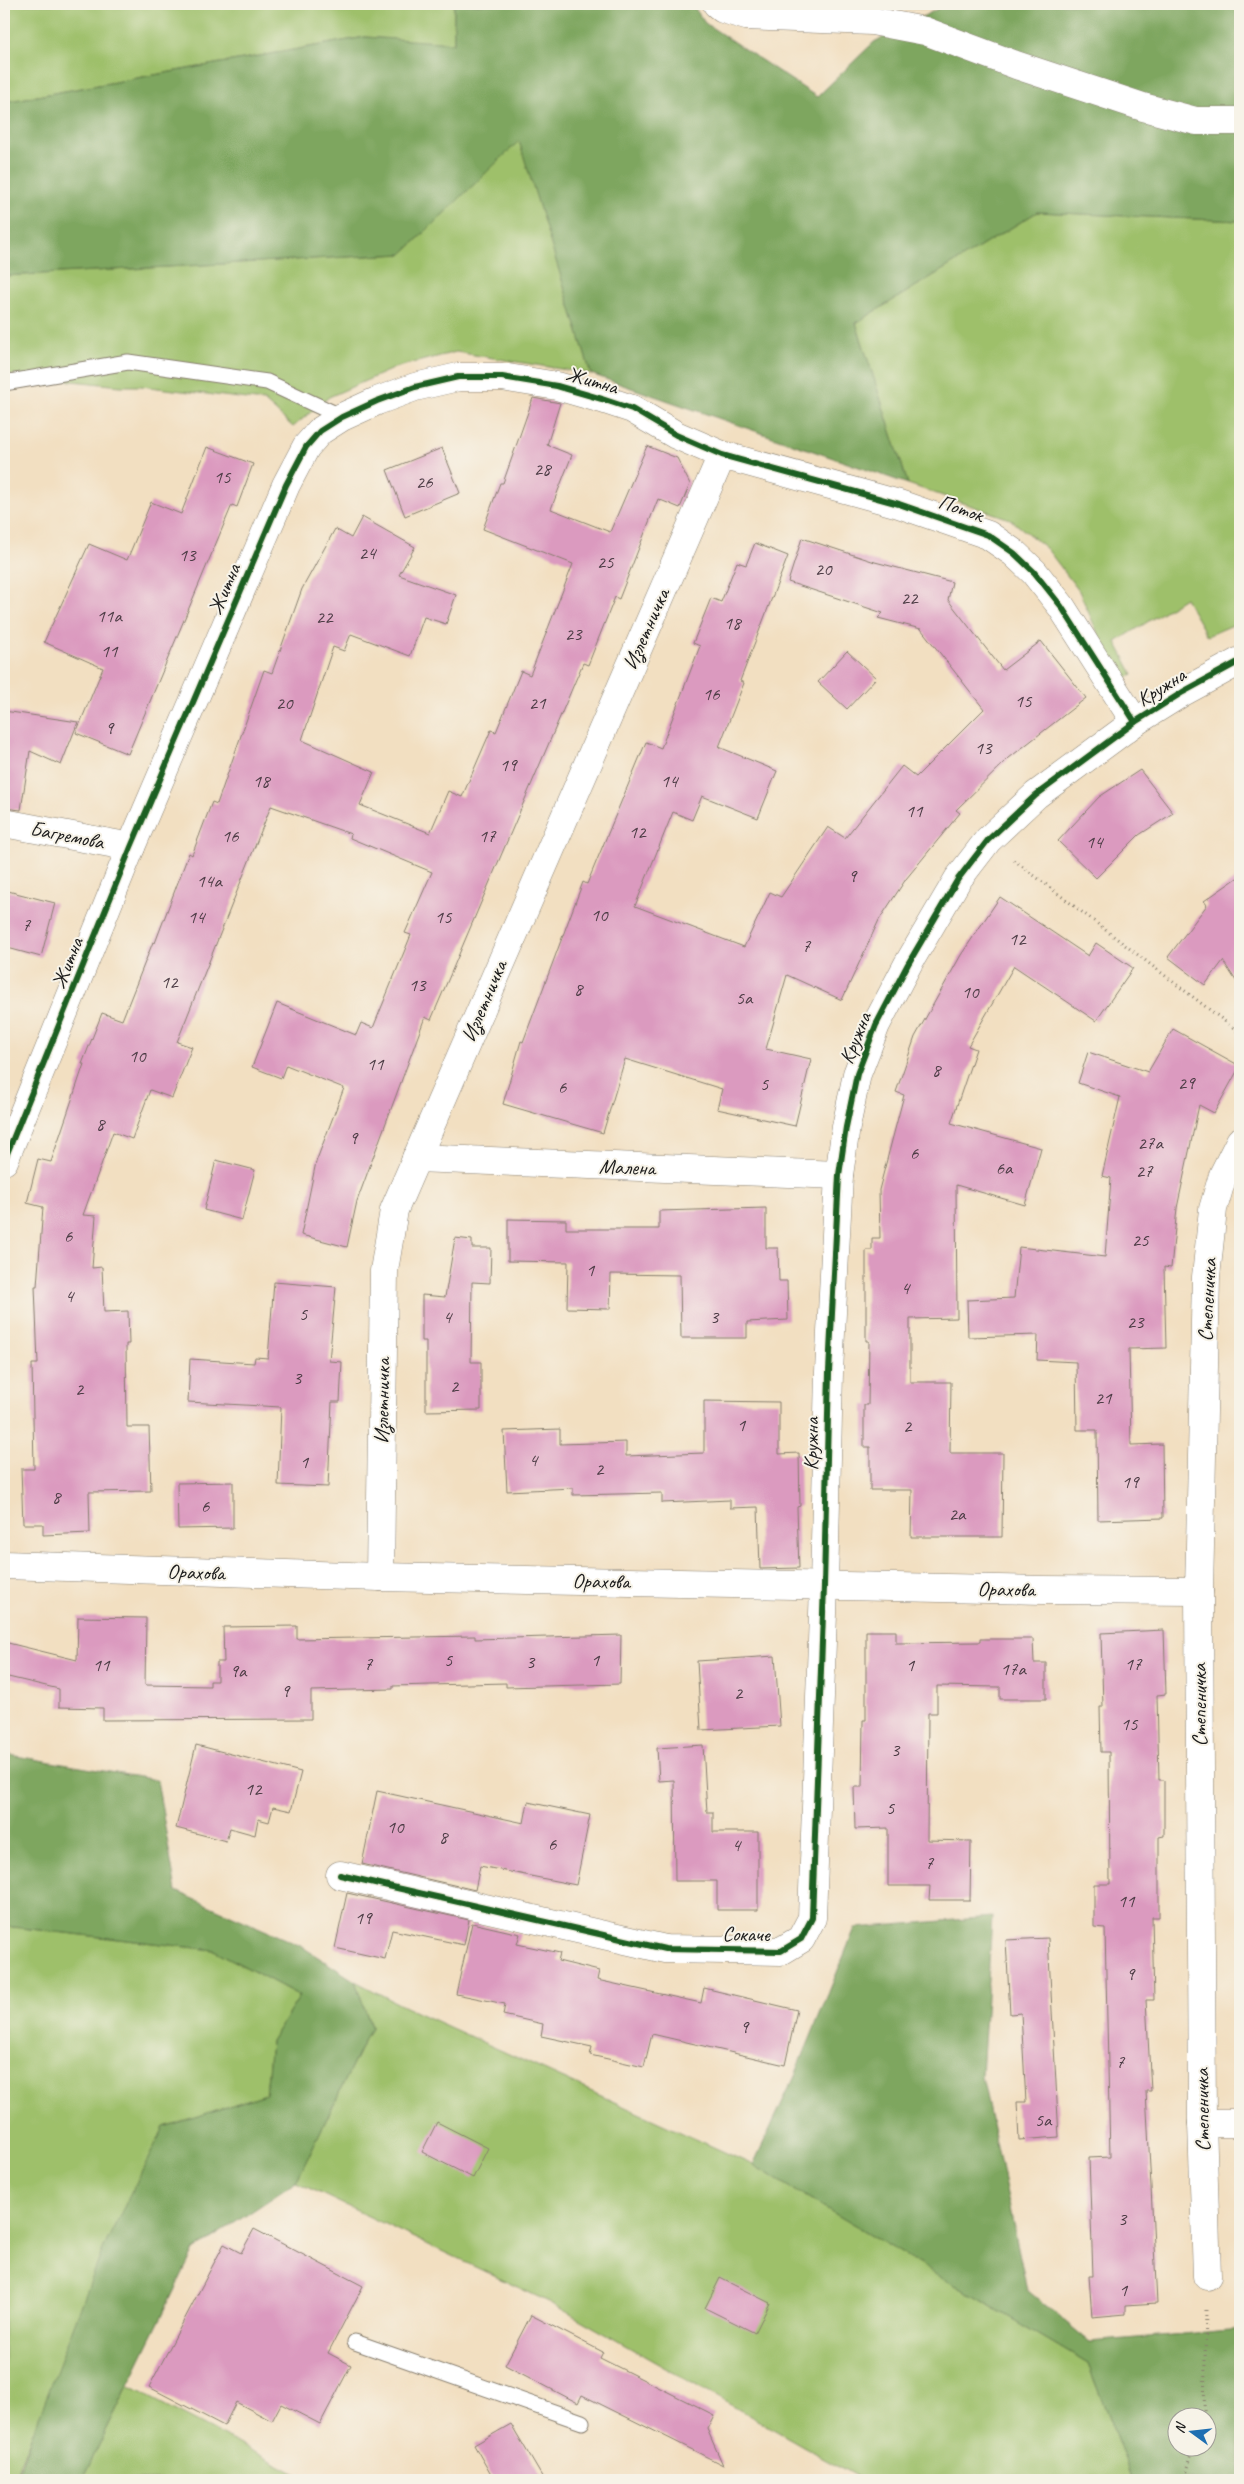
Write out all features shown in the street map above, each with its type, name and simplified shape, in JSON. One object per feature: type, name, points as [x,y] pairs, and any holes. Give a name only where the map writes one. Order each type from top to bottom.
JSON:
[{"type":"street","points":[[717,4],[722,8],[746,16],[872,21],[924,31],[1016,65],[1143,107],[1196,121],[1240,122]]},
{"type":"street","name":"Житна","points":[[4,1161],[131,847],[286,485],[306,447],[320,431],[342,417],[415,387],[458,377],[502,377],[557,386],[632,409],[676,435],[722,454]]},
{"type":"street","name":"Поток","points":[[722,454],[889,502],[988,535],[1014,553],[1034,572],[1061,606],[1135,722]]},
{"type":"street","name":"Излетничка","points":[[380,1577],[384,1270],[394,1210],[722,454]]},
{"type":"street","name":"Кружна","points":[[824,1586],[829,1372],[839,1175],[846,1127],[857,1074],[876,1025],[938,911],[988,840],[1036,795],[1135,722],[1183,692],[1240,661]]},
{"type":"street","name":"Багремова","points":[[4,823],[131,847]]},
{"type":"street","name":"Степеничка","points":[[1207,2276],[1202,2123],[1199,1591],[1207,1268],[1213,1209],[1223,1175],[1240,1141]]},
{"type":"street","name":"Малена","points":[[416,1158],[839,1175]]},
{"type":"street","name":"Орахова","points":[[4,1565],[380,1577],[1199,1591]]},
{"type":"street","name":"Сокаче","points":[[340,1874],[664,1948],[781,1951],[791,1946],[802,1939],[812,1918],[824,1586]]},
{"type":"street","points":[[1202,2123],[1240,2124]]},
{"type":"lane","points":[[4,383],[128,362],[267,382],[342,417]]},
{"type":"lane","points":[[355,2342],[582,2422]]},
{"type":"path","points":[[988,840],[1240,1033]]},
{"type":"path","points":[[1204,2406],[1207,2276]]},
{"type":"path","points":[[1181,2480],[1187,2470],[1191,2456]]},
{"type":"green space","points":[[4,4],[454,4],[454,44],[365,37],[4,102]]},
{"type":"green space","points":[[454,4],[692,4],[705,23],[817,97],[874,42],[941,7],[942,4],[1114,4],[1115,6],[1120,4],[1240,4],[1240,221],[1037,212],[856,323],[908,484],[591,374],[519,141],[402,254],[4,276],[4,102],[365,37],[454,43]]},
{"type":"green space","points":[[717,4],[942,4],[941,7],[746,16]]},
{"type":"green space","points":[[519,140],[591,374],[456,352],[397,367],[329,397],[293,427],[264,401],[141,386],[121,386],[4,374],[4,276],[402,254]]},
{"type":"green space","points":[[1037,212],[1240,221],[1240,622],[1207,636],[1185,598],[1116,642],[1133,674],[1120,683],[1079,591],[1047,549],[1010,519],[908,484],[856,323]]},
{"type":"green space","points":[[4,1754],[157,1780],[176,1891],[301,1946],[355,1981],[371,2027],[296,2182],[194,2250],[82,2480],[15,2480],[103,2249],[164,2127],[266,2094],[271,2041],[300,1996],[214,1950],[4,1926]]},
{"type":"green space","points":[[992,1917],[982,2076],[1027,2290],[1090,2342],[1240,2329],[1240,2480],[1133,2480],[1088,2364],[753,2165],[796,2073],[855,1928]]},
{"type":"green space","points":[[4,1926],[214,1950],[300,1996],[271,2041],[266,2094],[164,2127],[19,2465],[15,2480],[4,2480]]},
{"type":"green space","points":[[355,1981],[403,2006],[753,2165],[1088,2364],[1133,2480],[863,2480],[549,2302],[296,2182],[371,2027]]},
{"type":"green space","points":[[128,2386],[308,2480],[82,2480]]},
{"type":"building","points":[[533,398],[560,403],[547,445],[572,455],[551,509],[610,532],[647,446],[677,458],[690,484],[680,508],[658,499],[619,599],[615,597],[588,665],[583,663],[431,1020],[425,1017],[357,1201],[347,1247],[301,1235],[316,1162],[344,1088],[286,1065],[281,1078],[252,1067],[277,1003],[356,1035],[361,1023],[373,1028],[411,935],[405,933],[432,872],[350,838],[351,834],[271,806],[177,1042],[192,1047],[172,1098],[150,1090],[132,1139],[113,1132],[83,1215],[96,1216],[92,1268],[102,1267],[104,1312],[128,1311],[129,1344],[126,1344],[127,1427],[149,1427],[151,1491],[89,1492],[90,1533],[43,1535],[43,1524],[23,1524],[21,1469],[34,1469],[32,1364],[38,1364],[35,1286],[37,1286],[43,1207],[27,1203],[38,1159],[51,1162],[84,1064],[82,1064],[102,1013],[122,1020],[153,942],[155,943],[189,853],[192,855],[212,802],[217,804],[264,670],[272,673],[302,589],[335,529],[351,538],[362,517],[415,547],[399,575],[456,595],[446,624],[424,617],[410,656],[351,634],[344,651],[333,647],[302,740],[374,772],[360,805],[430,833],[448,791],[462,797],[491,730],[496,732],[521,671],[530,675],[573,564],[483,529],[500,483],[503,483]]},
{"type":"building","points":[[207,447],[253,464],[237,507],[232,505],[128,754],[76,733],[103,668],[44,642],[89,544],[127,560],[151,502],[181,514]]},
{"type":"building","points":[[442,448],[460,493],[405,516],[387,470]]},
{"type":"building","points":[[802,538],[875,562],[952,582],[948,600],[1003,670],[1041,641],[1086,698],[1009,758],[956,810],[960,813],[906,879],[879,920],[842,1000],[787,975],[766,1049],[811,1059],[795,1126],[717,1109],[722,1089],[625,1059],[603,1133],[503,1104],[521,1041],[523,1042],[583,882],[587,884],[646,742],[661,748],[700,646],[693,643],[711,598],[721,602],[737,562],[746,565],[755,543],[788,556],[740,681],[744,683],[719,747],[777,771],[758,818],[702,796],[692,820],[673,812],[635,906],[744,947],[770,892],[781,897],[828,827],[845,838],[902,766],[916,777],[984,709],[921,629],[878,618],[883,613],[788,582]]},
{"type":"building","points":[[847,651],[876,678],[847,709],[818,682]]},
{"type":"building","points":[[4,711],[78,722],[61,765],[30,751],[21,810],[4,808]]},
{"type":"building","points":[[1140,770],[1173,813],[1139,835],[1096,878],[1058,841],[1099,797]]},
{"type":"building","points":[[1240,876],[1240,987],[1223,961],[1205,985],[1168,957],[1207,905],[1204,901]]},
{"type":"building","points":[[4,890],[55,903],[41,957],[4,947]]},
{"type":"building","points":[[1000,897],[1088,956],[1096,943],[1133,968],[1096,1021],[1014,966],[968,1046],[976,1049],[951,1123],[1041,1148],[1025,1205],[956,1185],[957,1318],[910,1319],[910,1382],[951,1382],[950,1453],[1003,1453],[1002,1537],[911,1537],[912,1490],[870,1490],[870,1447],[864,1447],[864,1405],[868,1405],[869,1341],[866,1341],[866,1250],[872,1250],[872,1238],[880,1238],[879,1190],[904,1095],[896,1092],[915,1037],[961,955]]},
{"type":"building","points":[[1173,1029],[1240,1066],[1214,1113],[1199,1105],[1177,1208],[1171,1268],[1164,1267],[1166,1348],[1129,1349],[1131,1445],[1162,1444],[1163,1518],[1098,1520],[1097,1430],[1077,1430],[1076,1362],[1037,1360],[1038,1335],[968,1337],[967,1300],[1014,1298],[1019,1247],[1105,1257],[1111,1178],[1102,1176],[1120,1097],[1078,1083],[1088,1052],[1148,1072]]},
{"type":"building","points":[[216,1160],[255,1170],[242,1220],[204,1210]]},
{"type":"building","points":[[766,1208],[766,1248],[778,1248],[779,1281],[787,1281],[788,1320],[747,1322],[747,1338],[681,1338],[680,1275],[611,1274],[610,1309],[567,1308],[568,1262],[508,1261],[508,1219],[566,1220],[566,1229],[659,1229],[659,1211]]},
{"type":"building","points":[[455,1238],[472,1240],[472,1248],[491,1248],[490,1283],[472,1282],[471,1362],[481,1362],[481,1410],[426,1411],[426,1341],[422,1341],[422,1295],[445,1297]]},
{"type":"building","points":[[274,1282],[336,1287],[329,1361],[342,1362],[340,1402],[332,1402],[328,1487],[278,1485],[281,1407],[188,1402],[190,1359],[254,1363],[255,1357],[268,1358]]},
{"type":"building","points":[[704,1401],[779,1402],[779,1454],[799,1453],[800,1506],[797,1507],[799,1568],[760,1569],[758,1507],[730,1508],[730,1500],[662,1503],[662,1493],[573,1495],[573,1488],[507,1491],[504,1431],[560,1429],[560,1444],[626,1442],[626,1456],[704,1453]]},
{"type":"building","points":[[233,1482],[233,1528],[178,1529],[177,1483]]},
{"type":"building","points":[[78,1617],[146,1618],[145,1685],[210,1686],[210,1681],[217,1681],[217,1662],[224,1662],[223,1627],[297,1626],[297,1639],[475,1636],[475,1639],[621,1635],[620,1684],[506,1687],[506,1683],[393,1686],[393,1689],[311,1691],[311,1719],[103,1720],[103,1708],[59,1707],[59,1689],[4,1676],[4,1642],[77,1660]]},
{"type":"building","points":[[1164,1630],[1166,1694],[1157,1695],[1159,1780],[1164,1780],[1164,1836],[1159,1837],[1159,1917],[1152,1917],[1154,2000],[1146,2000],[1151,2091],[1146,2091],[1157,2303],[1126,2305],[1126,2314],[1092,2317],[1089,2276],[1093,2276],[1089,2158],[1110,2157],[1105,1928],[1094,1927],[1094,1884],[1110,1884],[1109,1752],[1101,1752],[1100,1707],[1103,1707],[1101,1633]]},
{"type":"building","points":[[866,1631],[896,1631],[896,1643],[980,1642],[980,1639],[1033,1639],[1034,1663],[1046,1663],[1046,1699],[1000,1699],[1000,1687],[937,1686],[937,1713],[928,1713],[927,1840],[971,1841],[970,1900],[929,1900],[930,1886],[888,1886],[888,1828],[855,1829],[854,1787],[862,1787],[863,1720],[866,1720]]},
{"type":"building","points":[[775,1656],[780,1726],[701,1730],[697,1661]]},
{"type":"building","points":[[196,1745],[301,1772],[291,1811],[273,1807],[269,1822],[258,1819],[255,1835],[230,1828],[226,1841],[176,1828]]},
{"type":"building","points":[[703,1745],[707,1812],[713,1812],[713,1832],[758,1832],[758,1910],[717,1910],[717,1881],[675,1881],[674,1780],[659,1781],[657,1748]]},
{"type":"building","points":[[377,1791],[524,1823],[528,1802],[590,1815],[576,1885],[480,1866],[475,1890],[362,1864]]},
{"type":"building","points":[[347,1893],[469,1920],[464,1945],[392,1930],[385,1959],[335,1948]]},
{"type":"building","points":[[472,1923],[520,1934],[517,1944],[560,1953],[558,1961],[599,1971],[597,1980],[701,2003],[704,1988],[797,2010],[785,2065],[652,2034],[644,2067],[590,2055],[592,2047],[541,2036],[543,2024],[503,2015],[505,2004],[456,1994]]},
{"type":"building","points":[[1048,1938],[1059,2137],[1019,2140],[1017,2102],[1026,2102],[1021,2013],[1010,2014],[1006,1940]]},
{"type":"building","points":[[437,2122],[488,2148],[473,2178],[422,2152]]},
{"type":"building","points":[[254,2229],[363,2286],[328,2353],[351,2365],[320,2424],[281,2404],[272,2421],[236,2402],[224,2426],[149,2387],[224,2244],[241,2253]]},
{"type":"building","points":[[720,2278],[770,2303],[755,2333],[705,2308]]},
{"type":"building","points":[[531,2315],[603,2352],[600,2358],[714,2415],[707,2429],[723,2465],[582,2395],[578,2403],[505,2365]]},
{"type":"building","points":[[511,2424],[544,2480],[494,2480],[474,2445]]},
{"type":"cycle path","points":[[4,1161],[131,847],[286,485],[306,447],[320,431],[342,417],[377,401],[415,387],[458,377],[502,377],[557,386],[632,409],[676,435],[722,455],[899,504],[988,535],[1014,553],[1034,572],[1061,606],[1135,722]]},
{"type":"cycle path","points":[[340,1875],[665,1949],[781,1951],[801,1939],[812,1918],[824,1586],[829,1372],[839,1175],[846,1127],[857,1074],[876,1025],[908,964],[958,879],[988,840],[1036,795],[1135,722],[1183,692],[1240,661]]}]
